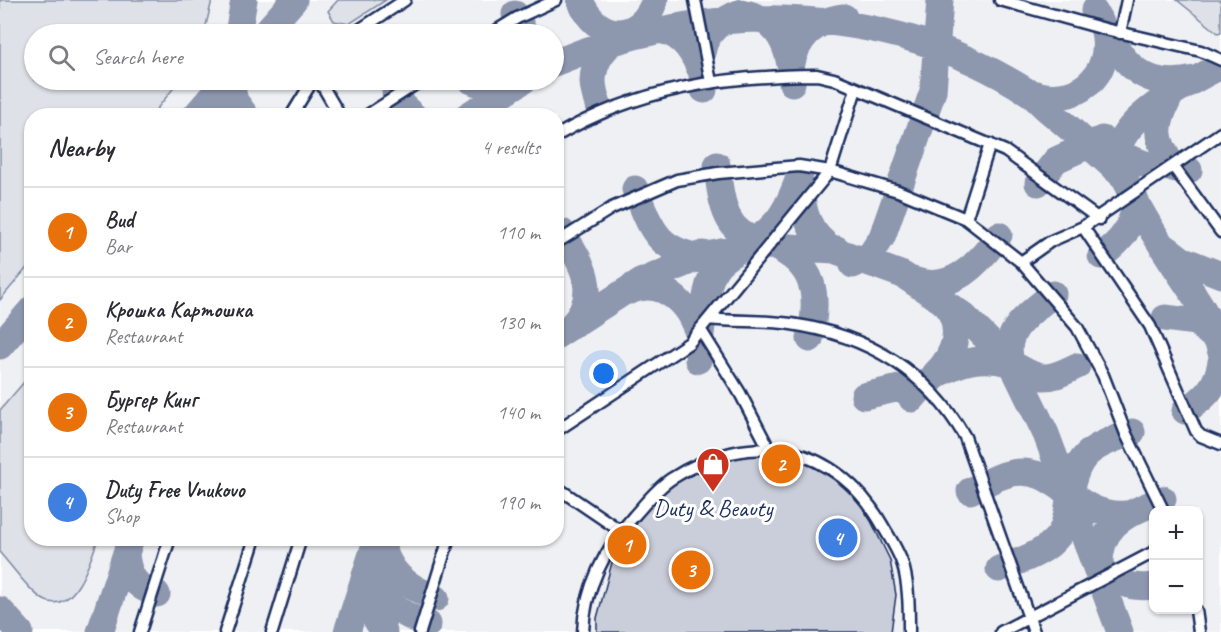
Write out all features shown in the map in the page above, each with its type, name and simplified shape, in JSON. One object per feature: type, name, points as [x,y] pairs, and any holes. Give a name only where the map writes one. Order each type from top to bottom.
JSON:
[{"type":"lane","points":[[368,24],[405,0]]},
{"type":"lane","points":[[507,24],[556,0]]},
{"type":"lane","points":[[695,0],[711,82]]},
{"type":"lane","points":[[1000,0],[1120,33],[1201,51],[1221,60]]},
{"type":"lane","points":[[1120,33],[1127,0]]},
{"type":"lane","points":[[564,132],[635,99],[711,82],[817,75],[990,144],[1019,160],[1099,219]]},
{"type":"lane","points":[[564,426],[684,348],[830,171],[855,89]]},
{"type":"lane","points":[[296,108],[307,90]]},
{"type":"lane","points":[[326,90],[336,108]]},
{"type":"lane","points":[[378,108],[406,90]]},
{"type":"lane","points":[[1021,262],[1051,241],[1099,219],[1221,133]]},
{"type":"lane","points":[[966,219],[990,144]]},
{"type":"lane","points":[[564,238],[612,208],[677,180],[718,173],[799,166],[830,171],[898,191],[966,219],[1021,262],[1077,327],[1103,375],[1126,434],[1161,506]]},
{"type":"lane","points":[[1173,166],[1221,232]]},
{"type":"lane","points":[[1083,228],[1150,326],[1196,431],[1201,436],[1221,444]]},
{"type":"lane","points":[[709,319],[789,323],[823,329],[874,348],[925,384],[949,410],[965,437],[1034,632]]},
{"type":"lane","points":[[700,328],[740,393],[768,447]]},
{"type":"lane","points":[[583,632],[583,619],[601,562],[621,531],[656,491],[670,479],[696,465],[733,451],[768,447],[813,459],[832,469],[851,483],[872,506],[904,567],[909,608],[909,632]]},
{"type":"lane","points":[[564,492],[621,531]]},
{"type":"lane","points":[[140,632],[167,546]]},
{"type":"lane","points":[[225,632],[252,546]]},
{"type":"lane","points":[[272,632],[299,546]]},
{"type":"lane","points":[[420,632],[447,546]]},
{"type":"lane","points":[[1001,632],[1149,555]]},
{"type":"lane","points":[[1197,614],[1199,632]]},
{"type":"shaded area","points":[[0,0],[1221,0],[1221,632],[0,632]]},
{"type":"shaded area","points":[[0,0],[212,0],[206,24],[24,24],[24,90],[172,90],[158,108],[24,108],[24,271],[0,300]]},
{"type":"shaded area","points":[[338,0],[386,0],[349,24],[334,21],[328,11]]},
{"type":"shaded area","points":[[1177,0],[1221,0],[1221,32],[1218,33]]},
{"type":"shaded area","points":[[24,382],[24,546],[95,546],[81,582],[66,599],[57,603],[46,601],[34,593],[0,553],[0,410]]},
{"type":"building","points":[[774,454],[804,462],[838,481],[859,502],[890,560],[896,595],[891,632],[597,632],[597,618],[614,555],[652,502],[675,483],[733,456]]},
{"type":"taxiway","points":[[240,24],[244,0]]},
{"type":"taxiway","points":[[273,24],[294,0]]},
{"type":"taxiway","points":[[580,0],[587,14],[596,23],[607,30],[618,32],[629,30],[639,24],[648,14],[655,0]]},
{"type":"taxiway","points":[[853,265],[871,254],[882,237],[933,91],[940,0]]},
{"type":"taxiway","points":[[1094,11],[1122,55],[1144,75],[1174,82],[1195,79]]},
{"type":"taxiway","points":[[704,90],[701,64],[705,43],[717,26],[741,12],[765,21],[780,37],[789,58],[792,83]]},
{"type":"taxiway","points":[[515,14],[520,24]]},
{"type":"taxiway","points":[[791,67],[798,47],[808,32],[824,22],[844,17]]},
{"type":"taxiway","points":[[564,59],[612,42],[672,28],[733,20],[794,19],[855,26],[915,40],[973,62],[1028,92],[1126,179]]},
{"type":"taxiway","points":[[1029,92],[1046,96],[1061,96],[1076,92],[1088,84],[1097,74],[1103,60],[1105,45],[1103,27]]},
{"type":"taxiway","points":[[599,108],[593,84],[596,66],[602,53],[625,34],[655,29],[669,33],[685,44],[699,67]]},
{"type":"taxiway","points":[[1221,66],[1165,98],[1138,119],[1121,142],[1120,157],[1125,177],[1135,200],[1204,312],[1221,352]]},
{"type":"taxiway","points":[[202,108],[217,90]]},
{"type":"taxiway","points":[[232,90],[235,101],[240,108]]},
{"type":"taxiway","points":[[480,108],[508,90]]},
{"type":"taxiway","points":[[395,92],[405,108]]},
{"type":"taxiway","points":[[1170,96],[1159,124],[1162,147],[1173,166],[1189,170]]},
{"type":"taxiway","points":[[1038,183],[1056,160],[1102,139]]},
{"type":"taxiway","points":[[1106,149],[1148,165],[1185,170]]},
{"type":"taxiway","points":[[717,165],[722,201],[733,225],[747,236],[788,254],[806,273],[814,296],[810,339]]},
{"type":"taxiway","points":[[698,360],[706,296],[713,273],[725,259],[759,237],[775,223],[787,206],[800,175]]},
{"type":"taxiway","points":[[800,182],[805,212],[812,229],[825,243],[834,250],[837,249]]},
{"type":"taxiway","points":[[635,189],[651,225],[664,242],[685,253],[700,257],[703,254]]},
{"type":"taxiway","points":[[1101,256],[1126,232],[1132,217],[1135,199]]},
{"type":"taxiway","points":[[564,235],[581,266],[587,289],[586,301],[572,325]]},
{"type":"taxiway","points":[[913,280],[927,283],[952,280],[973,266],[999,235]]},
{"type":"taxiway","points":[[564,331],[638,283],[700,257],[744,247],[774,246],[834,250],[903,275],[963,315],[1012,364],[1046,434],[1120,632]]},
{"type":"taxiway","points":[[1168,249],[1181,259],[1221,275]]},
{"type":"taxiway","points":[[630,291],[643,287],[655,288],[676,298],[691,318],[700,341]]},
{"type":"taxiway","points":[[1012,364],[1009,352],[1014,332],[1027,315],[1053,294]]},
{"type":"taxiway","points":[[935,374],[948,358],[955,340],[954,320],[943,302]]},
{"type":"taxiway","points":[[0,346],[24,318]]},
{"type":"taxiway","points":[[1165,318],[1196,322],[1217,340]]},
{"type":"taxiway","points":[[912,399],[931,380],[954,366],[967,362],[995,360],[1009,363],[1042,377],[1056,375],[1077,366]]},
{"type":"taxiway","points":[[1185,411],[1209,391],[1221,362]]},
{"type":"taxiway","points":[[864,396],[931,381]]},
{"type":"taxiway","points":[[999,569],[1031,556],[1053,542],[1065,523],[1072,484],[1081,462],[1095,448],[1132,432]]},
{"type":"taxiway","points":[[970,491],[1003,475],[1025,472],[1040,475],[1092,508],[1108,513],[1126,514]]},
{"type":"taxiway","points":[[1100,572],[1103,543],[1116,523],[1137,510],[1163,499]]},
{"type":"taxiway","points":[[100,632],[128,546]]},
{"type":"taxiway","points":[[347,632],[374,546]]},
{"type":"taxiway","points":[[383,546],[388,560],[400,577],[416,589],[436,598]]},
{"type":"taxiway","points":[[126,554],[134,580],[138,585],[157,594]]},
{"type":"taxiway","points":[[371,559],[382,594],[389,602],[405,614],[428,624]]},
{"type":"taxiway","points":[[1097,564],[1115,580],[1129,585],[1149,587]]},
{"type":"taxiway","points":[[365,582],[367,605],[384,632]]},
{"type":"taxiway","points":[[0,610],[20,632]]},
{"type":"place","name":"Крошка Картошка","points":[[781,464]]},
{"type":"place","name":"Duty & Beauty","points":[[713,493]]},
{"type":"place","name":"Duty Free Vnukovo","points":[[838,538]]},
{"type":"place","name":"Bud","points":[[627,545]]},
{"type":"place","name":"Бургер Кинг","points":[[691,570]]}]
